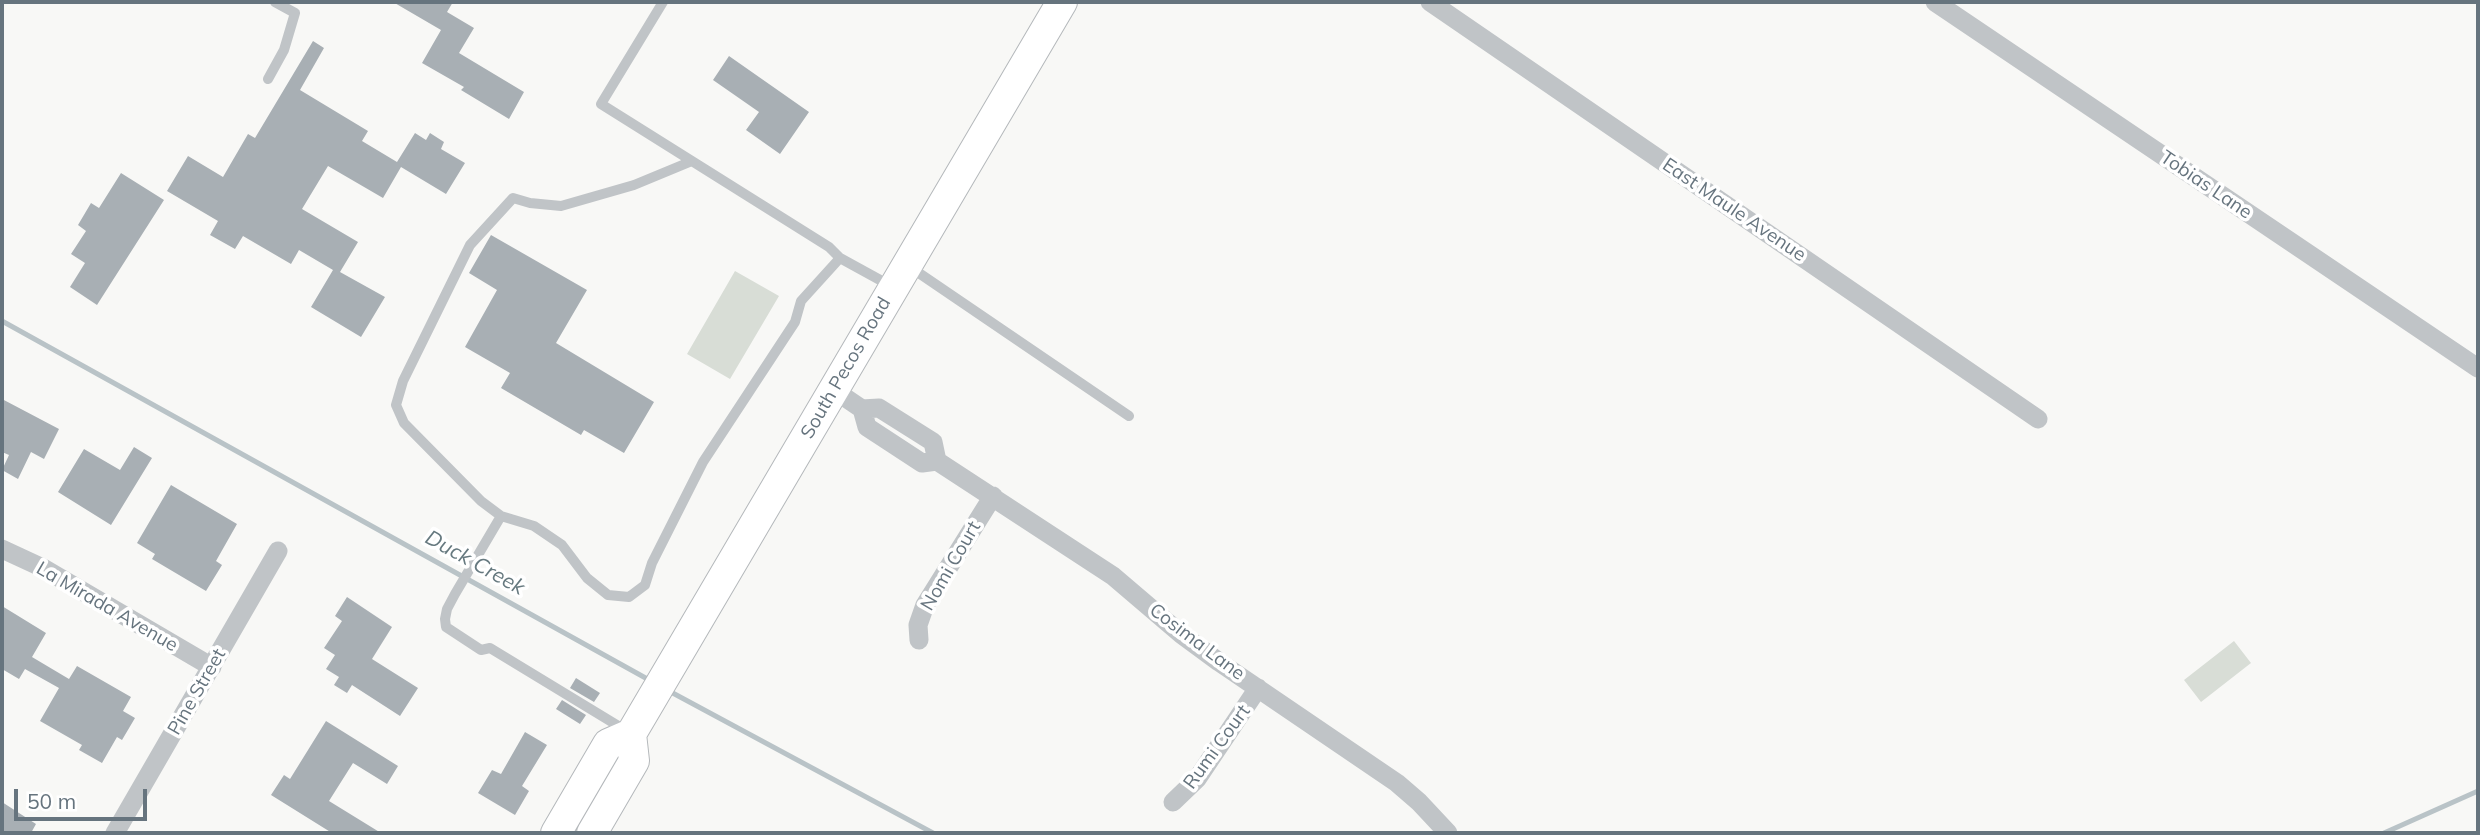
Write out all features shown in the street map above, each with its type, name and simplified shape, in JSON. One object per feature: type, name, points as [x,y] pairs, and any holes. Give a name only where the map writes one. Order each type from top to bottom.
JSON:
[{"type":"main road","name":"South Pecos Road","points":[[556,833],[608,744],[636,732],[674,661],[1062,2]]},
{"type":"main road","points":[[592,833],[634,761],[636,732]]},
{"type":"street","name":"East Maule Avenue","points":[[1430,2],[2038,419]]},
{"type":"street","name":"Tobias Lane","points":[[1935,2],[2478,368]]},
{"type":"street","name":"Cosima Lane","points":[[834,390],[862,409],[879,408],[933,442],[937,461]]},
{"type":"street","name":"Cosima Lane","points":[[862,409],[867,427],[900,449],[922,463],[937,461],[1113,576],[1181,634],[1397,783],[1448,833]]},
{"type":"street","name":"Nomi Court","points":[[919,640],[918,625],[925,605],[993,496]]},
{"type":"street","name":"La Mirada Avenue","points":[[2,549],[43,568],[212,667]]},
{"type":"street","name":"Pine Street","points":[[114,833],[278,551]]},
{"type":"street","name":"Rumi Court","points":[[1173,802],[1197,779],[1258,688]]},
{"type":"lane","points":[[268,79],[284,50],[295,13],[275,2]]},
{"type":"lane","points":[[663,2],[601,104],[829,247],[840,258],[900,276],[1129,416]]},
{"type":"lane","points":[[692,161],[634,185],[561,206],[530,203],[513,198],[470,245],[403,382],[396,405],[404,423],[481,501],[501,516],[534,526],[562,545],[587,578],[608,595],[629,597],[645,584],[652,563],[703,462],[795,322],[801,301],[840,258]]},
{"type":"lane","points":[[900,449],[912,429]]},
{"type":"lane","points":[[501,516],[447,609],[446,627],[481,650],[491,648],[636,732]]},
{"type":"shaded area","points":[[735,271],[779,296],[730,379],[687,354]]},
{"type":"shaded area","points":[[2234,641],[2251,663],[2201,702],[2184,680]]},
{"type":"building","points":[[393,2],[453,2],[447,12],[474,28],[459,53],[524,92],[509,119],[461,90],[464,87],[422,63],[441,30]]},
{"type":"building","points":[[313,41],[324,48],[300,90],[368,131],[362,141],[397,162],[415,133],[426,140],[430,133],[444,142],[441,149],[465,163],[446,194],[401,167],[383,198],[328,166],[302,209],[358,242],[340,272],[385,297],[361,337],[311,307],[333,270],[299,250],[291,264],[243,236],[235,249],[210,235],[218,221],[167,191],[188,156],[223,177],[248,134],[255,138]]},
{"type":"building","points":[[729,56],[809,112],[780,154],[746,130],[759,112],[713,80]]},
{"type":"building","points":[[121,173],[164,200],[97,305],[70,287],[85,263],[71,254],[86,231],[78,225],[91,203],[99,208]]},
{"type":"building","points":[[491,235],[587,290],[556,343],[654,402],[624,453],[584,430],[581,435],[501,388],[510,373],[465,347],[497,290],[469,273]]},
{"type":"building","points":[[2,399],[59,429],[44,459],[31,452],[18,479],[2,470],[9,455],[2,452]]},
{"type":"building","points":[[134,447],[152,458],[111,525],[58,492],[84,449],[120,470]]},
{"type":"building","points":[[171,485],[237,524],[216,561],[222,565],[206,591],[152,559],[155,554],[137,543]]},
{"type":"building","points":[[347,597],[392,627],[372,659],[418,688],[400,716],[352,685],[347,693],[334,685],[339,677],[326,669],[335,655],[324,648],[342,621],[335,616]]},
{"type":"building","points":[[2,606],[46,633],[32,657],[69,679],[77,666],[131,697],[123,711],[135,718],[122,740],[117,737],[102,763],[79,750],[82,745],[40,721],[59,688],[25,669],[19,679],[2,669]]},
{"type":"building","points":[[576,678],[600,693],[594,702],[570,688]]},
{"type":"building","points":[[562,700],[586,715],[580,724],[556,709]]},
{"type":"building","points":[[326,721],[398,766],[387,784],[353,763],[329,801],[381,833],[332,833],[271,795],[284,775],[290,779]]},
{"type":"building","points":[[525,732],[547,745],[522,786],[529,791],[515,815],[478,793],[492,770],[501,774]]},
{"type":"building","points":[[2,802],[36,824],[31,833],[2,833]]},
{"type":"waterway","name":"Duck Creek","points":[[2,321],[651,681]]},
{"type":"waterway","name":"Duck Creek","points":[[669,691],[933,833]]},
{"type":"waterway","name":"Duck Creek","points":[[2384,833],[2478,791]]}]
